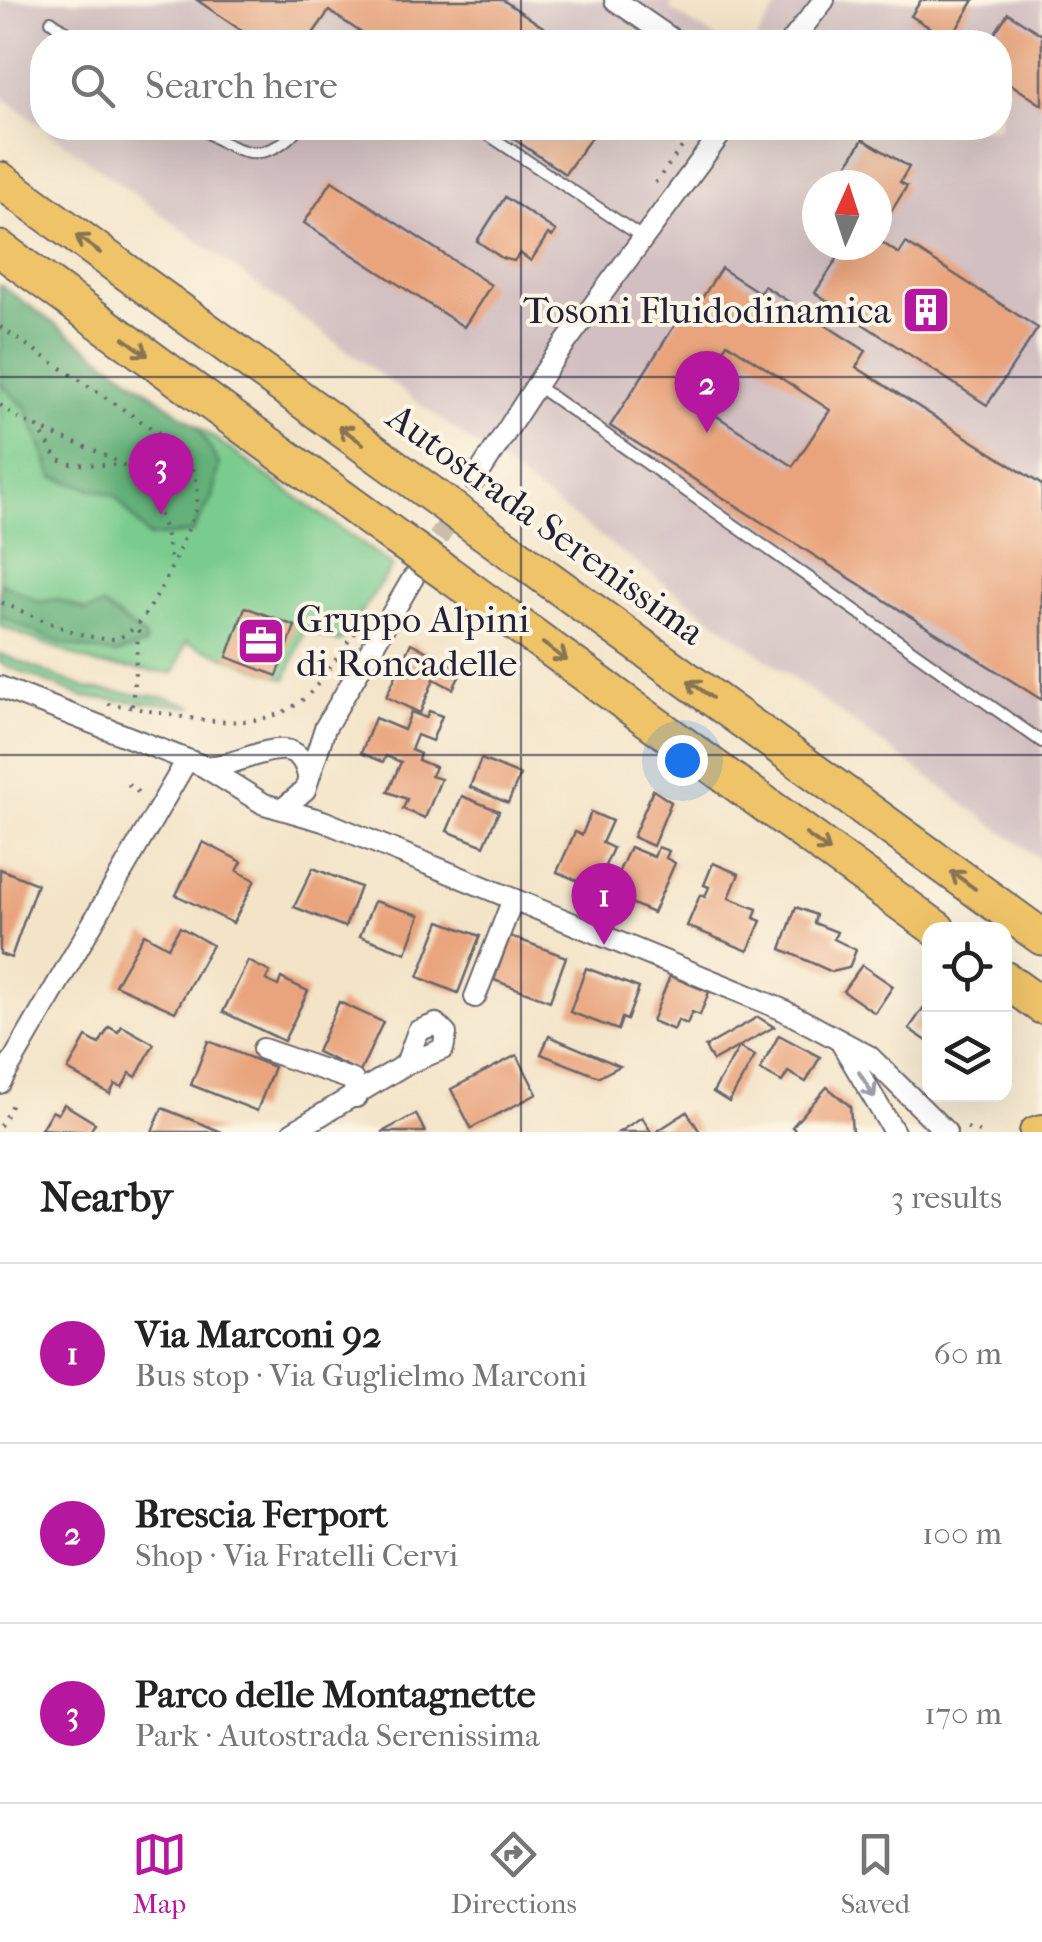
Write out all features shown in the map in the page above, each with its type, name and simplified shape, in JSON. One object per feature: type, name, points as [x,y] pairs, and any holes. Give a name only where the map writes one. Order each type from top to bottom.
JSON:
[{"type":"highway","name":"Autostrada Serenissima","points":[[0,180],[1042,937]]},
{"type":"highway","points":[[0,249],[397,538],[430,576],[926,922]]},
{"type":"highway","points":[[1012,984],[1042,1006]]},
{"type":"main road","points":[[1035,1132],[1042,1130]]},
{"type":"street","points":[[615,0],[659,30]]},
{"type":"street","points":[[800,30],[824,0]]},
{"type":"street","points":[[474,481],[536,385],[717,140]]},
{"type":"street","points":[[285,807],[307,783],[325,728],[430,576]]},
{"type":"street","points":[[0,687],[195,763],[264,804],[285,807],[752,995],[839,1039],[884,1069],[946,1132]]},
{"type":"street","points":[[195,763],[226,767],[283,748],[325,728]]},
{"type":"street","points":[[283,748],[301,758],[322,822]]},
{"type":"street","points":[[256,797],[249,781],[258,756]]},
{"type":"street","points":[[10,1088],[195,763]]},
{"type":"street","points":[[475,997],[512,899]]},
{"type":"street","points":[[839,1039],[894,1132]]},
{"type":"street","points":[[264,1048],[353,1080],[356,1097]]},
{"type":"street","points":[[293,1132],[406,1064]]},
{"type":"lane","points":[[52,22],[64,30]]},
{"type":"lane","points":[[218,140],[234,151],[262,152],[288,140]]},
{"type":"lane","points":[[496,140],[642,238]]},
{"type":"lane","points":[[536,385],[1042,742]]},
{"type":"path","points":[[0,327],[181,448],[195,468],[199,492],[196,510],[139,626],[132,707]]},
{"type":"path","points":[[0,405],[122,466],[158,503],[171,561]]},
{"type":"path","points":[[37,425],[58,460],[72,464],[174,465],[168,440]]},
{"type":"path","points":[[0,602],[100,638],[116,639],[139,626]]},
{"type":"path","points":[[100,703],[221,722],[260,718],[308,695],[360,625]]},
{"type":"path","points":[[0,1126],[10,1088]]},
{"type":"shaded area","points":[[0,0],[673,0],[670,9],[702,30],[30,30],[30,118],[0,95]]},
{"type":"shaded area","points":[[781,0],[1042,0],[1042,861],[60,140],[1012,140],[1012,30],[762,30]]},
{"type":"green space","points":[[0,285],[393,566],[340,642],[305,630],[286,679],[186,642],[174,673],[98,665],[0,626]]},
{"type":"green space","points":[[0,285],[197,426],[219,464],[212,498],[192,533],[149,537],[115,496],[53,477],[26,408],[0,383]]},
{"type":"green space","points":[[0,582],[40,602],[57,599],[86,611],[103,606],[145,637],[145,645],[116,654],[57,642],[0,616]]},
{"type":"green space","points":[[0,654],[88,689],[169,698],[194,707],[84,697],[0,663]]},
{"type":"building","points":[[197,0],[503,0],[547,30],[357,30],[329,11],[316,30],[241,30]]},
{"type":"building","points":[[921,0],[974,0],[956,30],[934,30],[911,16]]},
{"type":"building","points":[[1008,13],[1042,35],[1042,105],[1012,85],[1012,30],[997,30]]},
{"type":"building","points":[[515,140],[589,140],[565,174]]},
{"type":"building","points":[[865,140],[909,167],[900,182],[907,186],[892,210],[892,170],[844,170]]},
{"type":"building","points":[[332,181],[491,285],[464,327],[304,223]]},
{"type":"building","points":[[505,197],[556,231],[552,237],[548,234],[531,261],[520,253],[514,261],[502,258],[477,241]]},
{"type":"building","name":"Tosoni Fluidodinamica","points":[[906,243],[1038,328],[987,405],[815,293],[836,260],[892,260],[892,249],[899,254]]},
{"type":"building","points":[[721,268],[760,293],[764,286],[866,351],[856,367],[1042,485],[1042,700],[610,426],[687,306],[694,311]],"holes":[[[727,343],[830,410],[793,466],[691,399]]]},
{"type":"building","name":"Gruppo Alpini di Roncadelle","points":[[245,607],[295,626],[277,676],[227,657]]},
{"type":"building","points":[[411,643],[462,671],[453,689],[434,679],[420,713],[386,697]]},
{"type":"building","points":[[429,711],[442,716],[432,741],[417,735],[411,750],[420,754],[418,760],[435,767],[431,776],[441,779],[425,818],[403,809],[407,799],[388,792],[401,762],[386,756],[383,762],[361,753],[375,718],[404,730],[411,712],[426,718]]},
{"type":"building","points":[[481,759],[520,775],[508,803],[470,787]]},
{"type":"building","points":[[653,790],[671,802],[653,846],[633,837]]},
{"type":"building","points":[[462,796],[499,811],[484,846],[447,831]]},
{"type":"building","points":[[591,812],[612,821],[602,843],[613,848],[595,888],[557,872],[575,832],[582,835]]},
{"type":"building","points":[[203,842],[242,862],[237,871],[255,880],[233,923],[176,895]]},
{"type":"building","points":[[630,847],[654,857],[658,847],[669,851],[666,858],[675,863],[653,913],[609,893]]},
{"type":"building","points":[[713,863],[739,874],[729,898],[757,909],[754,918],[761,921],[748,951],[687,926],[700,895],[705,897],[709,887],[704,885]]},
{"type":"building","points":[[313,868],[360,887],[345,927],[294,907]]},
{"type":"building","points":[[0,869],[37,884],[11,958],[0,954]]},
{"type":"building","points":[[374,901],[420,915],[406,953],[360,936]]},
{"type":"building","points":[[796,907],[816,915],[814,923],[837,932],[834,939],[856,950],[849,968],[832,972],[781,949]]},
{"type":"building","points":[[440,921],[480,936],[458,993],[418,977]]},
{"type":"building","points":[[180,927],[212,945],[175,1012],[115,985],[144,934],[168,947]]},
{"type":"building","points":[[510,936],[566,957],[550,1001],[494,980]]},
{"type":"building","points":[[248,961],[270,972],[266,980],[278,986],[281,978],[308,991],[284,1041],[223,1012]]},
{"type":"building","points":[[862,965],[893,986],[875,1013],[843,991]]},
{"type":"building","points":[[586,968],[639,988],[627,1020],[622,1018],[618,1030],[570,1012]]},
{"type":"building","points":[[670,976],[709,992],[700,1015],[692,1012],[687,1024],[678,1020],[674,1030],[652,1021]]},
{"type":"building","points":[[339,1002],[383,1022],[360,1072],[317,1052]]},
{"type":"building","points":[[922,1010],[922,1038],[909,1029]]},
{"type":"building","points":[[758,1017],[774,1027],[713,1061],[705,1047]]},
{"type":"building","points":[[122,1026],[154,1044],[136,1077],[130,1073],[122,1087],[115,1084],[110,1094],[68,1070],[86,1037],[99,1044],[109,1027],[118,1032]]},
{"type":"building","points":[[779,1035],[820,1057],[806,1082],[788,1072],[782,1082],[760,1070]]},
{"type":"building","points":[[549,1036],[620,1066],[599,1077],[541,1054]]},
{"type":"building","points":[[208,1041],[274,1067],[257,1111],[191,1085]]},
{"type":"building","points":[[739,1047],[755,1056],[729,1102],[713,1092]]},
{"type":"building","points":[[517,1055],[537,1094],[471,1128],[451,1089]]},
{"type":"building","points":[[827,1087],[850,1106],[852,1132],[797,1132],[792,1127]]},
{"type":"building","points":[[64,1104],[95,1123],[90,1132],[41,1129],[52,1111],[58,1114]]},
{"type":"building","points":[[162,1108],[222,1132],[152,1132]]},
{"type":"building","points":[[687,1112],[700,1132],[656,1132],[662,1128]]},
{"type":"building","points":[[416,1114],[425,1132],[382,1132]]},
{"type":"building","points":[[642,1117],[651,1132],[619,1132]]},
{"type":"tunnel","points":[[422,564],[474,481]]},
{"type":"place","name":"Tosoni Fluidodinamica","points":[[926,310]]},
{"type":"place","name":"Brescia Ferport","points":[[707,433]]},
{"type":"place","name":"Parco delle Montagnette","points":[[161,515]]},
{"type":"place","name":"Gruppo Alpini di Roncadelle","points":[[261,641]]},
{"type":"place","name":"Via Marconi 92","points":[[604,945]]}]
